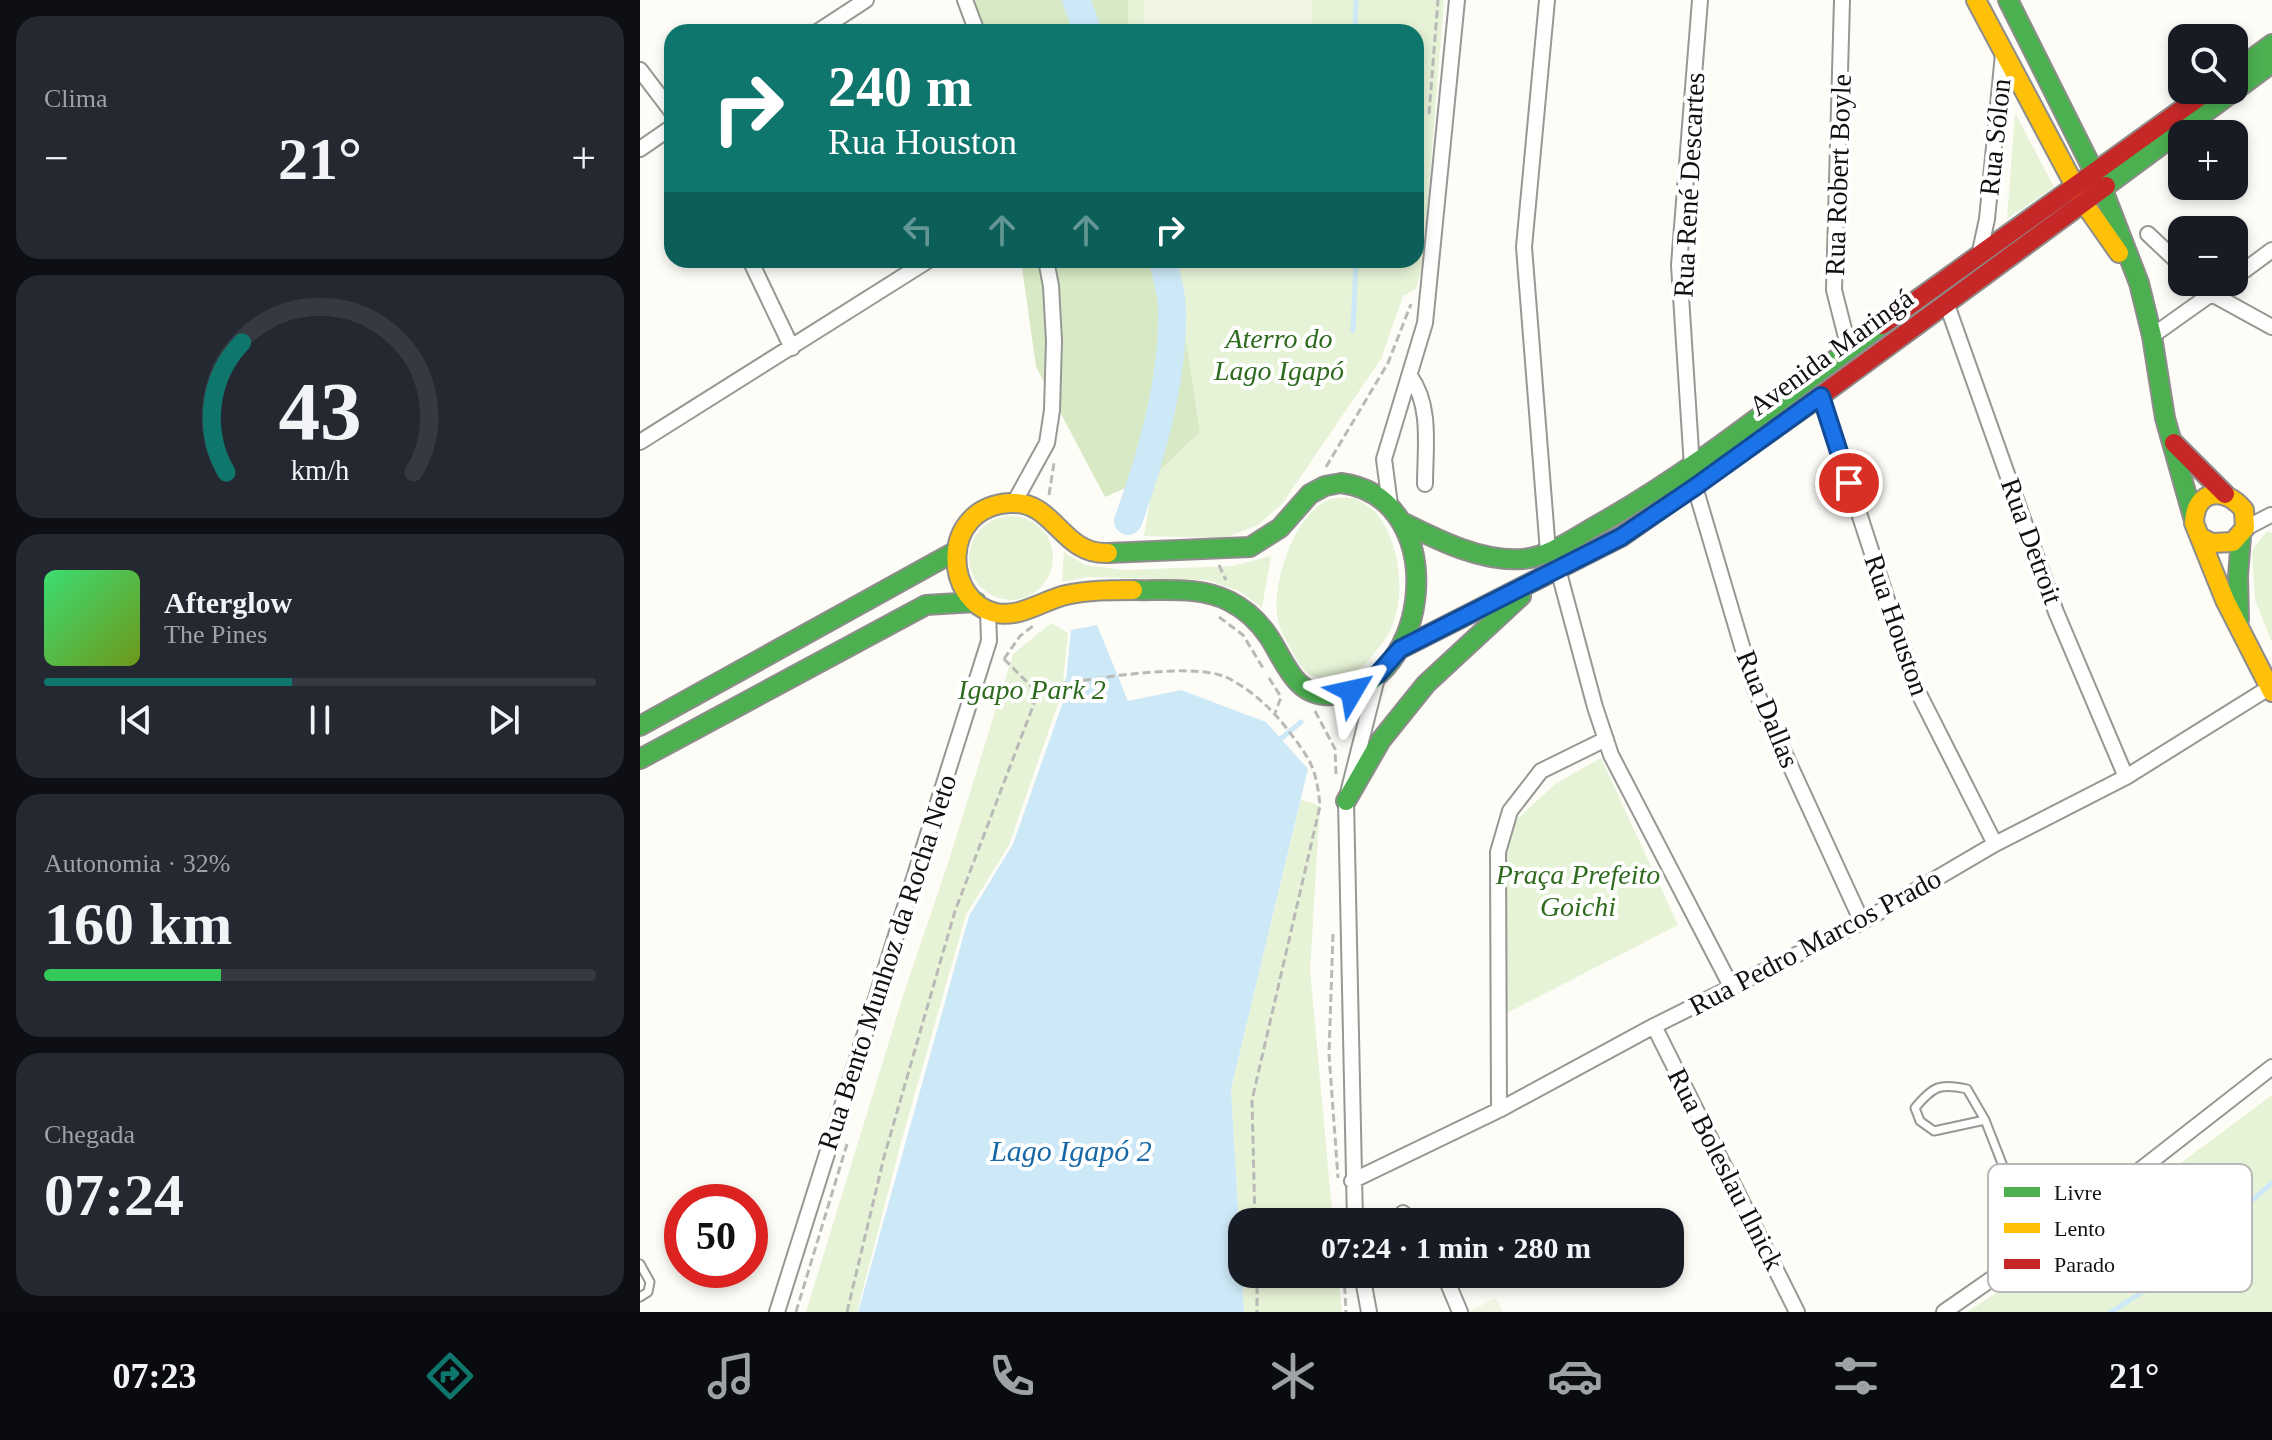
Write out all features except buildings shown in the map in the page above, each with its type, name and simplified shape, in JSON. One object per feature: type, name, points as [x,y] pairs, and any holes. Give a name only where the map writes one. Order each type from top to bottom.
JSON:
[{"type":"main road","points":[[1976,0],[2080,196],[2139,283]]},
{"type":"main road","points":[[2008,0],[2099,183],[2139,283],[2152,336],[2165,418],[2194,528],[2213,577],[2271,689]]},
{"type":"main road","points":[[2248,62],[2272,44]]},
{"type":"main road","name":"Avenida Maringá","points":[[1305,689],[1329,695],[1352,691],[1378,674],[1400,649],[1621,537],[1821,396],[2080,196],[2272,63]]},
{"type":"main road","name":"Avenida Maringá","points":[[2099,183],[2192,104]]},
{"type":"main road","name":"Avenida Maringá","points":[[1402,522],[1434,539],[1476,553],[1522,559],[1548,552],[1609,520],[1692,467],[1849,349],[2013,232],[2080,196]]},
{"type":"main road","points":[[2172,442],[2244,509],[2246,523],[2242,533],[2238,576],[2239,628]]},
{"type":"main road","name":"Avenida Maringá","points":[[1014,503],[1030,505],[1046,513],[1071,541],[1092,554],[1250,547],[1264,541],[1280,528],[1310,494],[1325,486],[1341,483],[1367,488],[1390,505],[1402,522],[1412,547],[1416,583],[1412,614],[1400,649]]},
{"type":"main road","points":[[2193,517],[2204,498],[2225,494]]},
{"type":"main road","points":[[982,606],[958,571],[958,538],[973,519],[997,505],[1014,503]]},
{"type":"main road","points":[[2200,537],[2213,546],[2228,545],[2242,533]]},
{"type":"main road","points":[[640,726],[956,551]]},
{"type":"main road","points":[[1346,801],[1381,740],[1426,684],[1540,579]]},
{"type":"main road","points":[[640,759],[926,605],[982,606],[1006,614],[1034,615],[1054,598],[1092,589],[1203,592],[1219,607],[1248,613],[1305,689]]},
{"type":"street","points":[[829,24],[866,0]]},
{"type":"street","points":[[965,0],[974,24]]},
{"type":"street","points":[[1390,505],[1384,459],[1425,323],[1457,0]]},
{"type":"street","points":[[1547,0],[1524,247],[1548,552]]},
{"type":"street","name":"Rua René Descartes","points":[[1692,467],[1679,265],[1700,0]]},
{"type":"street","name":"Rua Robert Boyle","points":[[1842,0],[1834,290],[1849,349]]},
{"type":"street","name":"Rua Sólon","points":[[1979,256],[1987,219],[2003,54]]},
{"type":"street","points":[[640,70],[664,102]]},
{"type":"street","points":[[640,149],[664,132]]},
{"type":"street","name":"Rua Sólon","points":[[1987,219],[2013,232]]},
{"type":"street","points":[[2148,234],[2168,253]]},
{"type":"street","points":[[2248,268],[2272,250]]},
{"type":"street","points":[[754,268],[792,348]]},
{"type":"street","points":[[640,442],[917,268]]},
{"type":"street","points":[[1014,503],[1047,443],[1052,410],[1054,341],[1048,268]]},
{"type":"street","points":[[2152,336],[2209,296]]},
{"type":"street","points":[[2216,296],[2272,327]]},
{"type":"street","name":"Rua Detroit","points":[[1946,302],[2056,612],[2126,777]]},
{"type":"street","points":[[1410,376],[1420,390],[1424,405],[1425,484]]},
{"type":"street","name":"Rua Houston","points":[[1821,396],[1915,686],[1995,844]]},
{"type":"street","name":"Rua Dallas","points":[[1695,487],[1754,687],[1862,922]]},
{"type":"street","points":[[2244,509],[2271,515]]},
{"type":"street","points":[[2242,533],[2271,515]]},
{"type":"street","points":[[1558,569],[1611,755],[1732,988]]},
{"type":"street","name":"Rua Bento Munhoz da Rocha Neto","points":[[777,1312],[989,641],[982,606]]},
{"type":"street","points":[[1354,1208],[1346,801],[1378,674]]},
{"type":"street","name":"Rua Pedro Marcos Prado","points":[[1352,1181],[1499,1110],[1654,1026],[1862,922],[1995,844],[2126,777],[2271,689]]},
{"type":"street","points":[[1499,1110],[1498,852],[1510,811],[1541,771],[1606,739]]},
{"type":"street","name":"Rua Boleslau Ilnick","points":[[1654,1026],[1797,1312]]},
{"type":"street","points":[[2148,1164],[2272,1067]]},
{"type":"street","points":[[1944,1312],[1988,1281]]},
{"type":"street","points":[[1365,1288],[1369,1312]]},
{"type":"street","points":[[1450,1288],[1460,1312]]},
{"type":"lane","points":[[1985,1120],[1934,1131],[1920,1121],[1915,1108],[1926,1094],[1947,1084],[1967,1089],[1985,1120],[2002,1164]]},
{"type":"lane","points":[[640,1264],[650,1282],[648,1292],[640,1297]]},
{"type":"path","points":[[1429,122],[1438,0]]},
{"type":"path","points":[[1325,468],[1388,363],[1411,304]]},
{"type":"path","points":[[1217,548],[1217,560],[1228,584],[1219,607],[1243,635],[1281,697],[1275,714]]},
{"type":"path","points":[[1004,659],[1034,615]]},
{"type":"path","points":[[994,655],[1004,659],[1038,693]]},
{"type":"path","points":[[847,1312],[884,1157],[955,911],[1038,693],[1057,684],[1188,671],[1225,677],[1253,694],[1275,714],[1310,758],[1317,774],[1320,806],[1252,1100],[1255,1208]]},
{"type":"path","points":[[1305,689],[1335,749],[1337,786],[1346,801]]},
{"type":"path","points":[[1333,928],[1329,1054],[1338,1191]]},
{"type":"path","points":[[1257,1288],[1257,1312]]},
{"type":"path","points":[[1345,1288],[1346,1312]]},
{"type":"green space","points":[[963,0],[1128,0],[1129,24],[969,24]]},
{"type":"green space","name":"Aterro do Lago Igapó","points":[[1128,0],[1444,0],[1424,250],[1424,24],[1129,24]]},
{"type":"green space","points":[[1144,0],[1312,0],[1312,24],[1143,24]]},
{"type":"green space","points":[[2015,113],[2054,187],[2007,219]]},
{"type":"green space","points":[[1022,268],[1175,268],[1200,432],[1154,476],[1105,497],[1036,367]]},
{"type":"green space","name":"Aterro do Lago Igapó","points":[[1175,268],[1422,268],[1416,289],[1403,296],[1381,359],[1282,504],[1258,525],[1225,538],[1144,536],[1154,476],[1200,432]]},
{"type":"green space","points":[[1355,498],[1375,512],[1391,538],[1399,587],[1395,619],[1389,633],[1357,671],[1332,680],[1313,677],[1298,661],[1280,628],[1277,605],[1282,570],[1296,533],[1318,506],[1331,499]]},
{"type":"green space","points":[[1011,516],[1027,519],[1041,528],[1050,542],[1053,558],[1050,574],[1041,588],[1027,597],[1011,600],[995,597],[981,588],[972,574],[969,558],[972,542],[981,528],[995,519]]},
{"type":"green space","points":[[2267,531],[2272,533],[2272,643],[2255,600],[2252,550]]},
{"type":"green space","points":[[1064,552],[1085,565],[1125,570],[1232,566],[1271,556],[1262,608],[1239,591],[1207,580],[1087,577],[1062,582]]},
{"type":"green space","name":"Igapo Park 2","points":[[1051,623],[1068,633],[1062,693],[1009,845],[966,915],[902,1139],[857,1312],[806,1312],[1013,654]]},
{"type":"green space","name":"Praça Prefeito Goichi","points":[[1601,758],[1678,925],[1503,1015],[1502,856],[1513,823],[1555,784]]},
{"type":"green space","points":[[1301,799],[1320,806],[1310,969],[1332,1208],[1238,1208],[1231,1089]]},
{"type":"green space","points":[[2272,1095],[2272,1312],[1967,1312],[1998,1292],[2252,1292],[2252,1164],[2179,1164]]},
{"type":"green space","points":[[1243,1288],[1339,1288],[1342,1312],[1244,1312]]},
{"type":"green space","points":[[1496,1298],[1503,1312],[1468,1312]]},
{"type":"water","name":"Lago Igapó 2","points":[[1097,625],[1128,701],[1181,690],[1266,722],[1308,769],[1231,1089],[1238,1208],[1228,1208],[1228,1288],[1243,1288],[1244,1312],[858,1312],[969,916],[1013,844],[1064,699],[1071,630]]},
{"type":"waterway","points":[[1076,0],[1085,24]]},
{"type":"waterway","points":[[1355,24],[1356,0]]},
{"type":"waterway","points":[[1128,521],[1153,444],[1169,362],[1172,303],[1165,268]]},
{"type":"waterway","points":[[1353,331],[1356,268]]},
{"type":"waterway","points":[[1277,742],[1301,722]]},
{"type":"waterway","points":[[2252,1200],[2272,1183]]},
{"type":"waterway","points":[[2111,1312],[2142,1292]]},
{"type":"traffic: fast","points":[[2008,0],[2103,190],[2139,283],[2152,336],[2165,418],[2193,517]]},
{"type":"traffic: fast","points":[[2248,62],[2272,44]]},
{"type":"traffic: fast","points":[[2106,186],[2272,63]]},
{"type":"traffic: fast","points":[[1402,522],[1460,548],[1491,557],[1523,559],[1551,551],[1669,481],[1882,325]]},
{"type":"traffic: fast","points":[[1400,649],[1621,537],[1815,400]]},
{"type":"traffic: fast","points":[[1133,590],[1194,591],[1218,596],[1235,604],[1261,626],[1286,667],[1309,691],[1332,695],[1366,684],[1392,660],[1409,628],[1416,591],[1413,554],[1400,521],[1376,496],[1341,483]]},
{"type":"traffic: fast","points":[[1108,553],[1250,547],[1280,528],[1310,494],[1325,486],[1341,483]]},
{"type":"traffic: fast","points":[[2239,620],[2241,537]]},
{"type":"traffic: fast","points":[[640,726],[956,551]]},
{"type":"traffic: fast","points":[[1346,801],[1381,740],[1426,684],[1521,596]]},
{"type":"traffic: fast","points":[[640,759],[926,605],[976,602]]},
{"type":"traffic: slow","points":[[1976,0],[2084,203],[2119,253]]},
{"type":"traffic: slow","points":[[2200,537],[2212,543],[2233,542],[2245,528],[2244,510],[2228,497],[2212,495],[2200,503],[2194,523],[2225,600],[2272,692]]},
{"type":"traffic: slow","points":[[1108,553],[1079,546],[1038,510],[1025,504],[1010,503],[987,508],[970,520],[960,537],[956,555],[958,574],[966,592],[978,605],[996,613],[1023,611],[1074,593],[1133,590]]},
{"type":"traffic: jam","points":[[1882,325],[2190,104]]},
{"type":"traffic: jam","points":[[1815,400],[2106,186]]},
{"type":"traffic: jam","points":[[2174,443],[2225,494]]},
{"type":"route","points":[[1352,691],[1378,674],[1400,649],[1621,537],[1821,396],[1849,483]]}]
